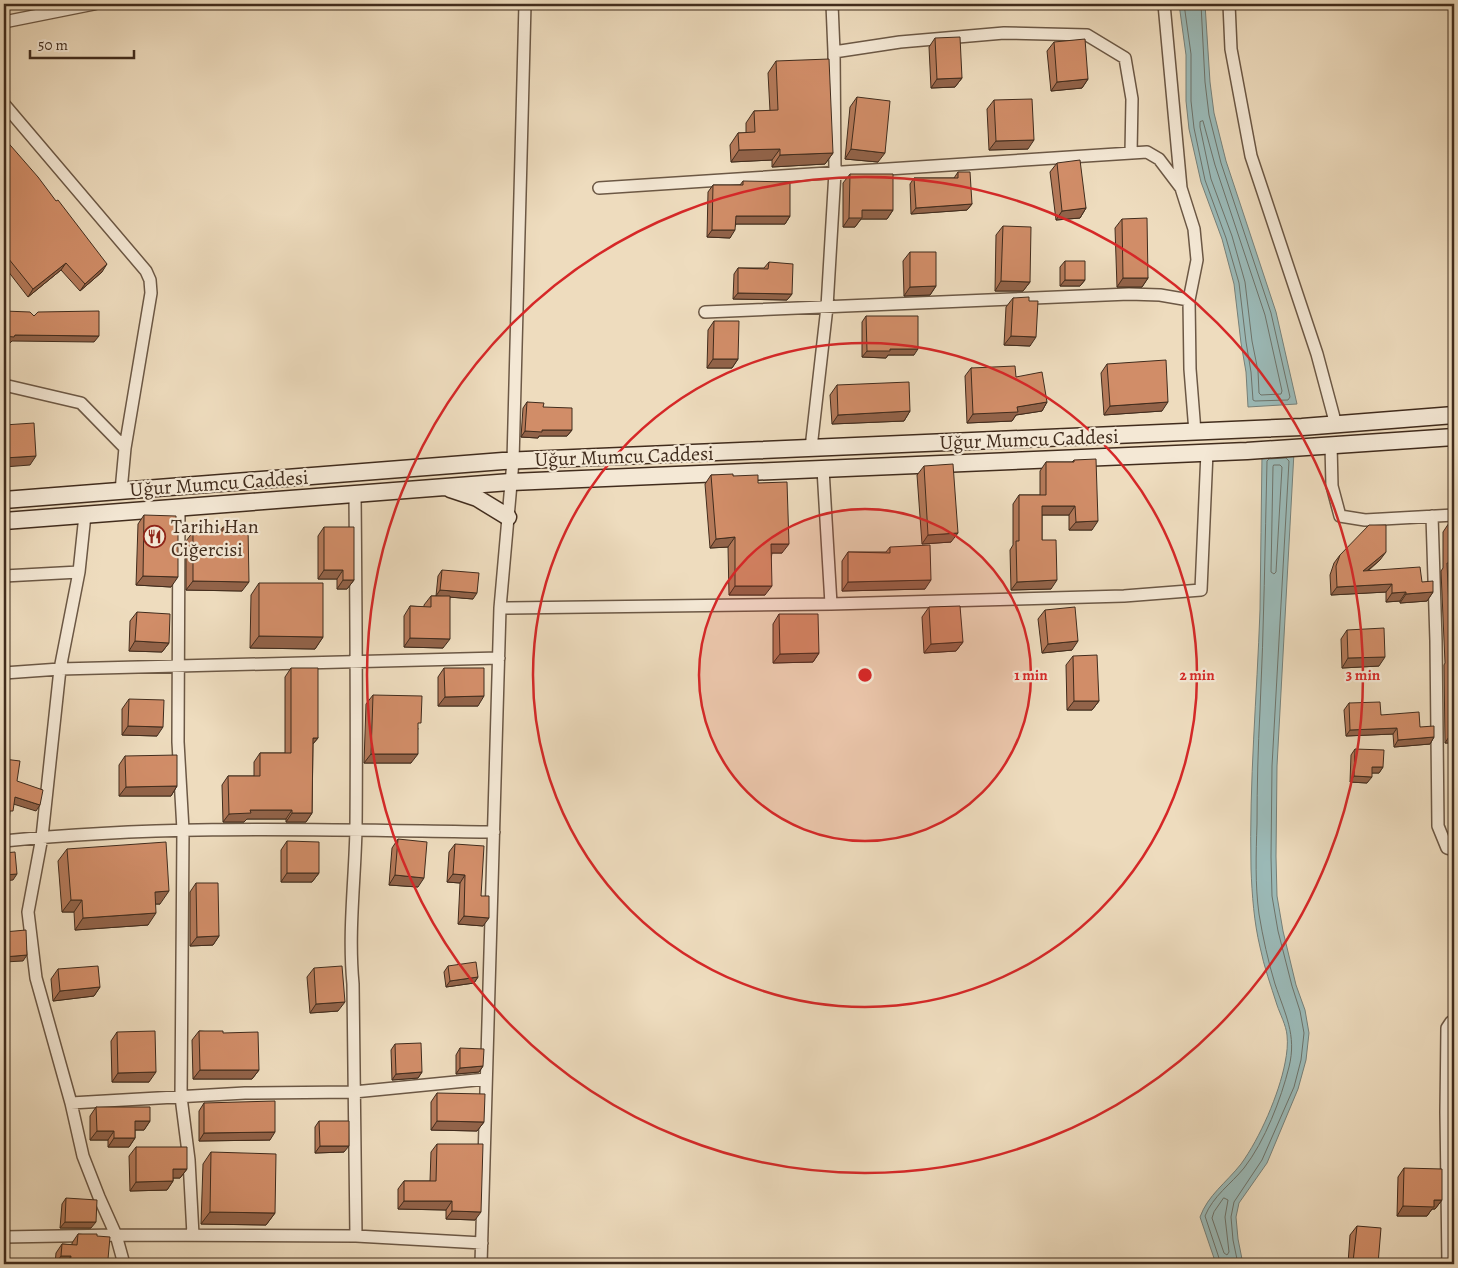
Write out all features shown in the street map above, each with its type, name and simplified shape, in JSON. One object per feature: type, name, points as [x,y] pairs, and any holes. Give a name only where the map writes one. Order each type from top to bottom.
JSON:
[{"type":"street","points":[[4,22],[94,4]]},
{"type":"street","points":[[481,1264],[500,608],[513,461],[525,4]]},
{"type":"street","points":[[811,448],[827,307],[834,172],[832,4]]},
{"type":"street","points":[[1164,4],[1181,188],[1194,229],[1197,260],[1189,300],[1190,369],[1195,432]]},
{"type":"street","points":[[1229,4],[1231,49],[1251,156],[1317,354],[1336,425]]},
{"type":"street","points":[[834,52],[900,42],[1004,34],[1087,35],[1125,58],[1132,99],[1132,153]]},
{"type":"street","points":[[4,104],[146,271],[150,280],[151,293],[125,448],[121,491],[123,512]]},
{"type":"street","points":[[599,188],[1147,152],[1160,159],[1181,188]]},
{"type":"street","points":[[705,312],[1129,294],[1160,295],[1189,300]]},
{"type":"street","points":[[4,386],[81,403],[125,448]]},
{"type":"street","name":"Uğur Mumcu Caddesi","points":[[4,500],[513,461],[1246,430],[1454,415]]},
{"type":"street","name":"Uğur Mumcu Caddesi","points":[[4,521],[511,482],[1247,451],[1454,437]]},
{"type":"street","points":[[1330,445],[1332,486],[1340,516],[1365,520],[1454,515]]},
{"type":"street","points":[[500,608],[831,604],[1124,596],[1201,590],[1207,452]]},
{"type":"street","points":[[823,469],[831,604]]},
{"type":"street","points":[[443,487],[478,498],[508,517]]},
{"type":"street","points":[[85,494],[85,515],[79,572],[60,669],[42,837],[28,912],[36,978],[71,1103],[83,1156],[116,1235],[124,1264]]},
{"type":"street","points":[[355,494],[357,661],[356,830],[351,960],[353,984],[356,1236]]},
{"type":"street","points":[[179,507],[178,742],[182,830],[181,1097],[189,1160],[193,1236]]},
{"type":"street","points":[[1432,516],[1436,641],[1438,826],[1447,848],[1454,850]]},
{"type":"street","points":[[4,576],[79,572]]},
{"type":"street","points":[[4,673],[178,665],[499,658]]},
{"type":"street","points":[[4,841],[42,837],[182,830],[494,832]]},
{"type":"street","points":[[1448,1264],[1450,1119],[1447,1028],[1450,1022],[1454,1020]]},
{"type":"street","points":[[71,1103],[245,1093],[354,1092],[486,1079]]},
{"type":"street","points":[[4,1237],[116,1235],[356,1236],[482,1243]]},
{"type":"water","points":[[1179,4],[1205,4],[1214,113],[1226,161],[1276,312],[1297,404],[1248,407],[1246,372],[1234,284],[1222,239],[1201,182],[1189,129],[1186,101],[1186,55]]},
{"type":"water","points":[[1294,452],[1277,766],[1277,896],[1283,931],[1296,985],[1305,1010],[1309,1033],[1306,1060],[1298,1089],[1267,1163],[1239,1203],[1236,1217],[1243,1264],[1216,1264],[1200,1217],[1208,1202],[1241,1164],[1262,1129],[1278,1088],[1287,1049],[1285,1027],[1266,969],[1256,928],[1252,889],[1251,836],[1252,771],[1260,610],[1262,455]]},
{"type":"building","points":[[960,37],[962,78],[937,79],[935,38]]},
{"type":"building","points":[[1085,39],[1088,79],[1057,82],[1054,42]]},
{"type":"building","points":[[829,59],[833,153],[780,155],[780,149],[739,150],[738,133],[755,132],[754,111],[778,110],[776,61]]},
{"type":"building","points":[[857,97],[890,101],[885,153],[851,149]]},
{"type":"building","points":[[1032,99],[1034,140],[996,141],[994,100]]},
{"type":"building","points":[[4,138],[56,201],[58,200],[107,264],[85,284],[66,263],[33,289],[4,253]]},
{"type":"building","points":[[1080,160],[1086,208],[1062,211],[1057,163]]},
{"type":"building","points":[[958,172],[970,172],[972,204],[916,208],[914,178],[958,178]]},
{"type":"building","points":[[850,174],[893,174],[893,210],[862,210],[862,218],[849,218]]},
{"type":"building","points":[[743,181],[790,182],[790,216],[736,216],[735,230],[712,230],[713,185],[743,185]]},
{"type":"building","points":[[1147,218],[1148,278],[1123,278],[1122,219]]},
{"type":"building","points":[[1003,226],[1031,227],[1030,282],[1001,281]]},
{"type":"building","points":[[910,252],[936,252],[936,286],[910,287]]},
{"type":"building","points":[[1065,261],[1085,261],[1085,280],[1065,280]]},
{"type":"building","points":[[769,262],[793,264],[792,294],[738,293],[738,268],[768,269]]},
{"type":"building","points":[[1029,297],[1029,301],[1038,301],[1036,337],[1011,336],[1013,298]]},
{"type":"building","points":[[4,311],[30,312],[34,316],[38,312],[99,311],[99,336],[4,336]]},
{"type":"building","points":[[866,316],[918,316],[918,349],[867,351]]},
{"type":"building","points":[[714,321],[739,321],[738,359],[713,359]]},
{"type":"building","points":[[1166,360],[1168,402],[1110,406],[1107,364]]},
{"type":"building","points":[[1015,366],[1016,377],[1042,372],[1047,402],[1017,407],[1018,412],[973,414],[971,368]]},
{"type":"building","points":[[909,382],[910,411],[838,415],[837,385]]},
{"type":"building","points":[[527,402],[544,403],[543,407],[572,408],[572,430],[525,431]]},
{"type":"building","points":[[34,423],[36,456],[4,458],[4,425]]},
{"type":"building","points":[[1096,459],[1098,521],[1076,522],[1075,506],[1042,506],[1042,540],[1056,540],[1057,580],[1017,582],[1016,541],[1019,541],[1019,495],[1046,495],[1046,462],[1074,462],[1074,460]]},
{"type":"building","points":[[953,464],[958,533],[928,535],[924,466]]},
{"type":"building","points":[[733,474],[733,476],[758,475],[758,483],[787,482],[789,544],[771,544],[772,586],[735,586],[735,537],[716,539],[711,475]]},
{"type":"building","points":[[144,515],[176,516],[178,577],[143,576]]},
{"type":"building","points":[[1449,523],[1454,523],[1454,735],[1450,735],[1451,655],[1447,563],[1449,563]]},
{"type":"building","points":[[1369,525],[1386,525],[1386,552],[1363,571],[1420,567],[1422,582],[1433,581],[1433,592],[1392,593],[1392,584],[1337,587],[1336,566],[1340,555]]},
{"type":"building","points":[[223,527],[248,527],[249,582],[193,581],[193,532],[223,531]]},
{"type":"building","points":[[324,527],[354,527],[354,580],[343,580],[343,570],[324,570]]},
{"type":"building","points":[[930,545],[931,580],[848,582],[848,552],[890,553],[890,547]]},
{"type":"building","points":[[442,570],[479,573],[477,593],[440,590]]},
{"type":"building","points":[[259,583],[323,583],[323,637],[259,636]]},
{"type":"building","points":[[431,596],[450,596],[450,639],[410,638],[410,606],[431,607]]},
{"type":"building","points":[[960,606],[963,642],[931,644],[929,607]]},
{"type":"building","points":[[1075,607],[1078,641],[1048,644],[1045,610]]},
{"type":"building","points":[[137,612],[170,614],[169,643],[135,641]]},
{"type":"building","points":[[779,614],[818,614],[819,653],[780,654]]},
{"type":"building","points":[[4,624],[7,649],[4,649]]},
{"type":"building","points":[[1384,628],[1385,657],[1348,658],[1347,630]]},
{"type":"building","points":[[1097,655],[1099,701],[1074,701],[1073,656]]},
{"type":"building","points":[[291,668],[318,668],[318,738],[313,738],[312,813],[292,813],[292,810],[250,810],[251,813],[229,814],[228,776],[260,776],[260,753],[291,753]]},
{"type":"building","points":[[444,668],[484,668],[484,696],[445,697]]},
{"type":"building","points":[[373,695],[422,696],[421,723],[418,723],[418,754],[371,754]]},
{"type":"building","points":[[129,699],[164,700],[163,727],[128,726]]},
{"type":"building","points":[[1380,702],[1381,715],[1419,712],[1420,727],[1434,726],[1434,737],[1398,740],[1397,728],[1350,730],[1349,703]]},
{"type":"building","points":[[1355,749],[1384,750],[1383,767],[1372,767],[1372,777],[1354,776]]},
{"type":"building","points":[[177,755],[177,786],[126,787],[125,756]]},
{"type":"building","points":[[4,759],[20,761],[17,781],[43,790],[40,805],[15,797],[13,811],[10,811],[9,823],[4,823]]},
{"type":"building","points":[[398,839],[427,842],[424,878],[395,875]]},
{"type":"building","points":[[287,841],[319,842],[319,873],[287,873]]},
{"type":"building","points":[[166,842],[169,891],[155,892],[156,913],[83,918],[82,900],[71,900],[67,849]]},
{"type":"building","points":[[455,844],[484,846],[481,896],[489,896],[489,918],[464,916],[465,875],[453,874]]},
{"type":"building","points":[[15,852],[17,874],[4,875],[4,853]]},
{"type":"building","points":[[196,883],[218,883],[219,936],[197,937]]},
{"type":"building","points":[[26,930],[27,955],[4,957],[4,932]]},
{"type":"building","points":[[476,962],[478,977],[450,981],[448,966]]},
{"type":"building","points":[[98,966],[100,987],[60,991],[58,969]]},
{"type":"building","points":[[342,966],[345,1002],[316,1004],[314,968]]},
{"type":"building","points":[[155,1031],[156,1072],[118,1073],[117,1032]]},
{"type":"building","points":[[199,1031],[223,1031],[223,1033],[258,1032],[259,1070],[200,1070]]},
{"type":"building","points":[[421,1043],[422,1072],[396,1074],[395,1044]]},
{"type":"building","points":[[460,1048],[484,1049],[483,1066],[460,1068]]},
{"type":"building","points":[[437,1093],[485,1094],[484,1122],[437,1121]]},
{"type":"building","points":[[275,1101],[275,1132],[204,1133],[204,1103]]},
{"type":"building","points":[[96,1107],[150,1107],[150,1121],[135,1121],[135,1138],[114,1138],[114,1131],[97,1131]]},
{"type":"building","points":[[319,1121],[349,1121],[349,1146],[320,1146]]},
{"type":"building","points":[[437,1144],[483,1144],[481,1212],[452,1211],[452,1201],[404,1201],[404,1181],[436,1181]]},
{"type":"building","points":[[136,1147],[187,1147],[187,1169],[173,1169],[173,1181],[136,1182]]},
{"type":"building","points":[[211,1152],[276,1154],[275,1213],[210,1212]]},
{"type":"building","points":[[1404,1168],[1442,1169],[1442,1200],[1434,1200],[1434,1207],[1403,1206]]},
{"type":"building","points":[[66,1198],[97,1200],[96,1222],[65,1222]]},
{"type":"building","points":[[1357,1226],[1381,1228],[1378,1264],[1353,1262]]},
{"type":"building","points":[[78,1234],[97,1234],[97,1236],[110,1237],[108,1259],[120,1261],[120,1264],[70,1264],[71,1256],[61,1256],[62,1244],[77,1245]]},
{"type":"place","name":"Tarihi Han Ciğercisi","points":[[155,537]]}]
